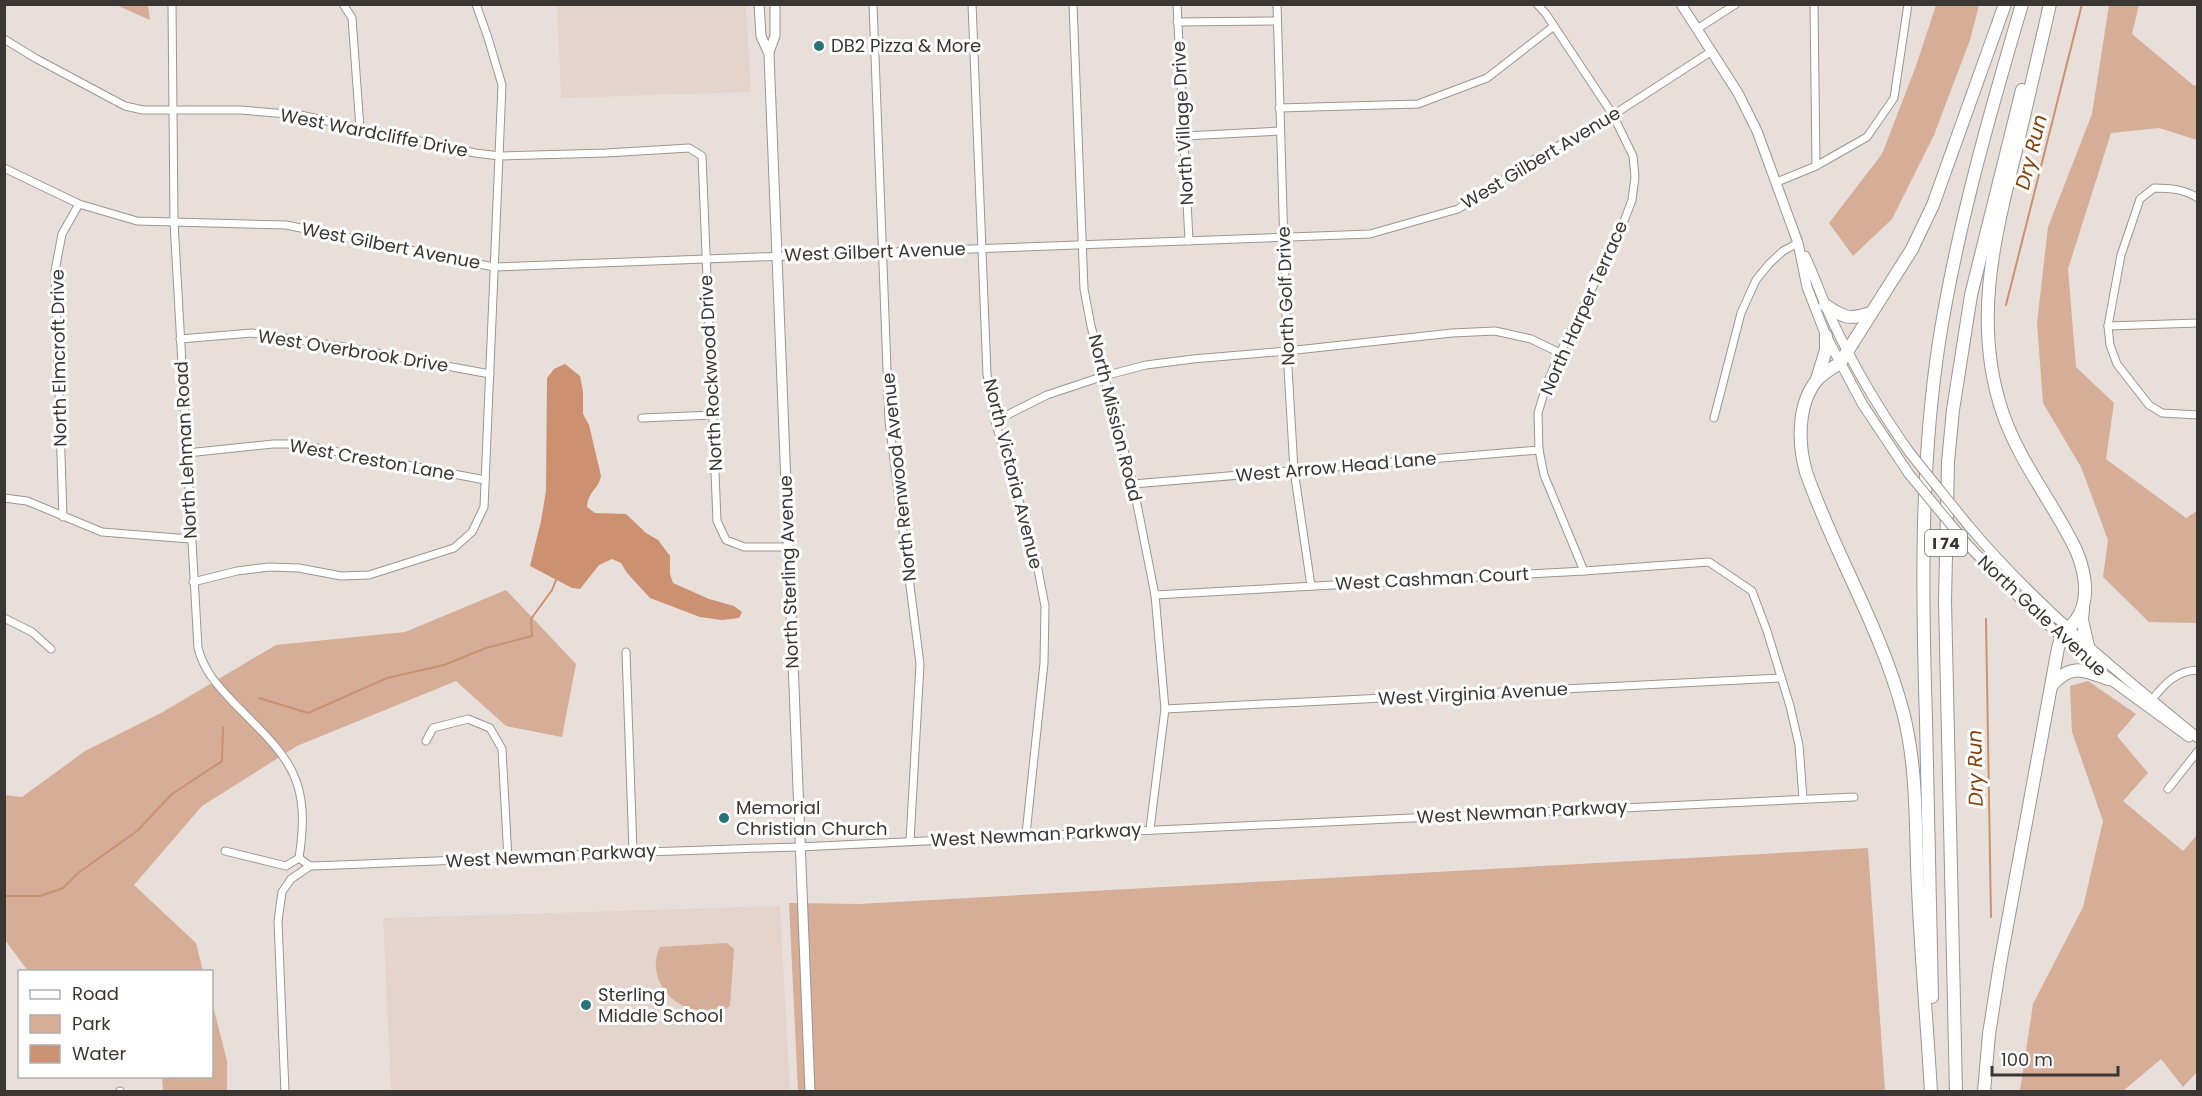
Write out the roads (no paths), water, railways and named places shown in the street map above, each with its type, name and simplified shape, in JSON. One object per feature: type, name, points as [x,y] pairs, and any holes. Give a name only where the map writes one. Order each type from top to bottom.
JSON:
[{"type":"highway","points":[[1817,380],[1840,363],[1912,249],[1933,205],[2005,4]]},
{"type":"highway","name":"I 74","points":[[1933,1092],[1923,586],[1929,437],[1939,342],[1952,267],[1981,148],[2022,4]]},
{"type":"highway","name":"I 74","points":[[1956,1092],[1945,601],[1948,462],[1953,410],[1971,295],[2045,4]]},
{"type":"highway","points":[[2050,4],[1995,245],[1987,290],[1986,327],[1992,374],[2003,413],[2021,453],[2076,550],[2085,579],[2082,620],[2088,646]]},
{"type":"highway","points":[[1825,304],[1846,318],[1857,318],[1871,313]]},
{"type":"highway","points":[[1826,336],[1826,350],[1817,380],[1805,402],[1802,418],[1801,440],[1804,464],[1889,669],[1903,712],[1914,781],[1921,943],[1933,1092]]},
{"type":"highway","points":[[1984,1092],[1990,1027],[2000,964],[2051,686],[2064,633],[2077,619],[2084,600]]},
{"type":"highway","points":[[2051,686],[2060,676],[2070,670],[2081,670],[2108,679]]},
{"type":"main road","name":"North Sterling Avenue","points":[[759,4],[761,36],[769,52]]},
{"type":"main road","name":"North Sterling Avenue","points":[[775,4],[775,36],[769,52],[810,1092]]},
{"type":"main road","name":"North Gale Avenue","points":[[1681,4],[1738,93],[1757,131],[1798,243],[1825,304],[1870,392],[1910,453],[2010,573],[2108,679],[2148,703],[2198,738]]},
{"type":"main road","name":"North Gale Avenue","points":[[1798,243],[1807,287],[1826,336],[1868,414],[1929,500],[2006,585],[2064,633],[2088,646],[2148,703],[2198,744]]},
{"type":"street","name":"North Lehman Road","points":[[172,4],[171,111],[174,222],[190,539],[198,648],[202,664],[211,679],[279,749],[294,772],[300,789],[303,813],[299,858]]},
{"type":"street","points":[[343,4],[352,18],[360,128]]},
{"type":"street","points":[[193,582],[237,571],[269,567],[300,568],[341,576],[369,575],[454,548],[472,532],[484,507],[502,85],[489,38],[476,4]]},
{"type":"street","name":"North Renwood Avenue","points":[[873,4],[889,421],[920,664],[910,841]]},
{"type":"street","name":"North Victoria Avenue","points":[[972,4],[987,374],[995,421],[1035,554],[1045,606],[1044,663],[1026,834]]},
{"type":"street","name":"North Mission Road","points":[[1072,4],[1084,289],[1091,326],[1133,484],[1155,595],[1165,709],[1149,829]]},
{"type":"street","name":"North Village Drive","points":[[1177,4],[1189,241]]},
{"type":"street","name":"North Golf Drive","points":[[1277,4],[1287,351],[1294,470],[1311,586]]},
{"type":"street","name":"North Harper Terrace","points":[[1537,4],[1613,115],[1633,156],[1635,177],[1632,200],[1620,232],[1560,353],[1538,412],[1539,450],[1544,475],[1584,571]]},
{"type":"street","points":[[1697,29],[1736,4]]},
{"type":"street","points":[[1814,4],[1816,166]]},
{"type":"street","points":[[1777,183],[1816,166],[1867,137],[1894,98],[1908,4]]},
{"type":"street","points":[[1177,22],[1276,21]]},
{"type":"street","points":[[1279,108],[1418,104],[1487,78],[1554,26]]},
{"type":"street","name":"West Wardcliffe Drive","points":[[4,39],[125,106],[143,110],[240,110],[300,115],[475,153],[500,156],[689,148]]},
{"type":"street","name":"West Gilbert Avenue","points":[[4,168],[79,204],[137,222],[286,225],[494,267],[1370,234],[1458,209],[1535,159],[1613,115],[1712,51]]},
{"type":"street","points":[[1185,136],[1280,131]]},
{"type":"street","name":"North Rockwood Drive","points":[[689,148],[702,156],[717,521],[726,540],[744,547],[788,547]]},
{"type":"street","points":[[2198,198],[2190,193],[2170,188],[2154,188],[2140,199],[2121,255],[2108,326],[2109,345],[2117,364],[2149,405],[2162,412],[2198,415]]},
{"type":"street","name":"North Elmcroft Drive","points":[[63,517],[55,271],[62,234],[79,204]]},
{"type":"street","points":[[1714,418],[1741,313],[1756,280],[1776,258],[1798,243]]},
{"type":"street","points":[[2108,326],[2198,322]]},
{"type":"street","points":[[995,421],[1047,395],[1104,376],[1158,363],[1452,333],[1495,331],[1531,339],[1560,353]]},
{"type":"street","name":"West Overbrook Drive","points":[[180,339],[252,333],[344,347],[490,374]]},
{"type":"street","points":[[642,418],[713,414]]},
{"type":"street","name":"West Creston Lane","points":[[187,453],[273,444],[296,444],[485,480]]},
{"type":"street","name":"West Arrow Head Lane","points":[[1133,484],[1539,450]]},
{"type":"street","points":[[4,498],[27,501],[102,532],[190,539]]},
{"type":"street","name":"West Cashman Court","points":[[1155,595],[1584,571],[1709,561],[1752,591],[1781,678]]},
{"type":"street","points":[[4,618],[32,632],[51,649]]},
{"type":"street","points":[[626,652],[633,851]]},
{"type":"street","points":[[2148,703],[2173,676],[2186,671],[2198,670]]},
{"type":"street","points":[[1781,678],[1799,745],[1803,799]]},
{"type":"street","name":"West Virginia Avenue","points":[[1165,709],[1781,678]]},
{"type":"street","points":[[426,741],[433,728],[468,719],[490,728],[502,749],[508,859]]},
{"type":"street","points":[[2168,789],[2198,751]]},
{"type":"street","name":"West Newman Parkway","points":[[310,866],[508,859],[633,851],[799,847],[1026,834],[1854,797]]},
{"type":"street","points":[[225,851],[286,866],[299,858],[310,866],[291,879],[282,892],[278,921],[285,1092]]},
{"type":"water","points":[[565,364],[580,376],[583,391],[583,414],[589,425],[601,476],[589,497],[587,507],[595,513],[626,514],[646,533],[658,540],[670,556],[670,574],[673,583],[709,599],[734,606],[742,612],[739,618],[722,620],[700,617],[650,598],[621,563],[612,559],[599,565],[580,589],[572,588],[530,566],[546,491],[547,378],[554,369]]},
{"type":"waterway","name":"Dry Run","points":[[2006,305],[2082,4]]},
{"type":"waterway","points":[[259,698],[308,713],[387,678],[444,665],[486,648],[532,636],[531,619],[552,590],[556,580]]},
{"type":"waterway","name":"Dry Run","points":[[1986,619],[1991,917]]},
{"type":"waterway","points":[[4,896],[40,896],[63,888],[78,873],[137,831],[172,794],[222,761],[223,727]]},
{"type":"place","name":"DB2 Pizza & More","points":[[819,46]]},
{"type":"place","name":"Memorial Christian Church","points":[[724,818]]},
{"type":"place","name":"Sterling Middle School","points":[[586,1005]]}]
